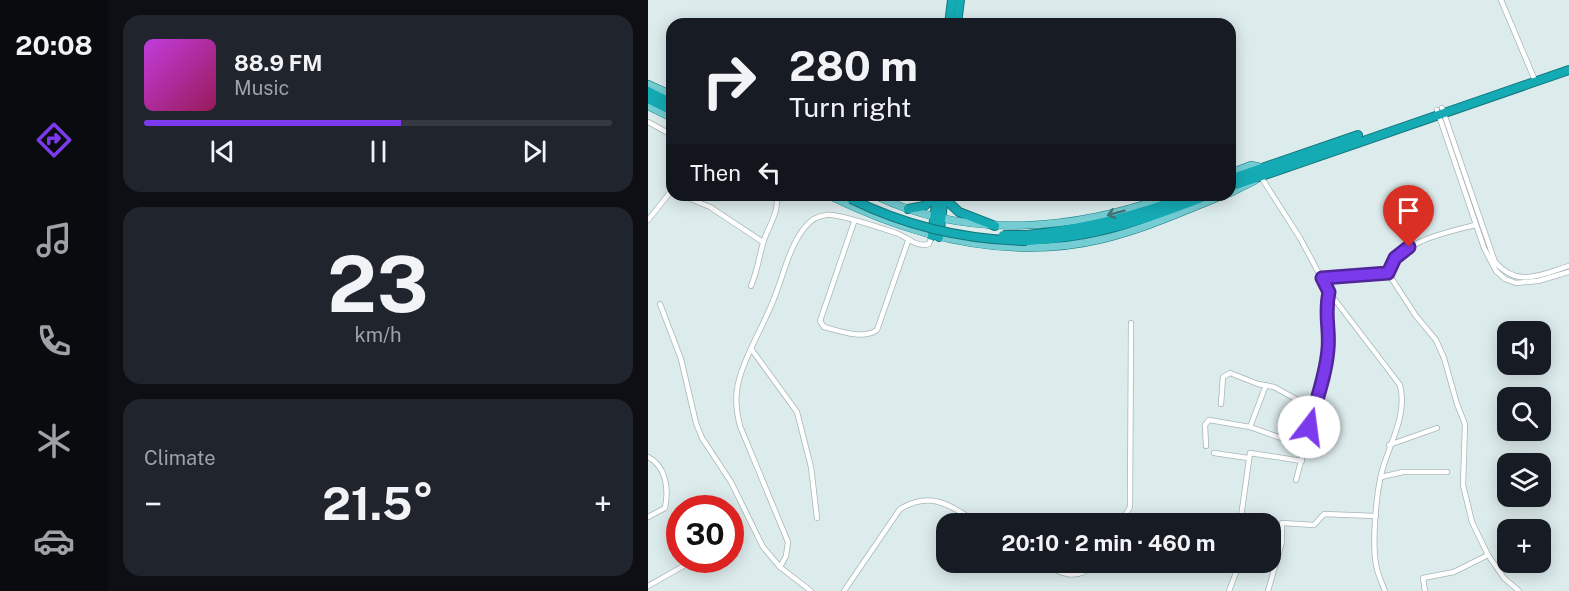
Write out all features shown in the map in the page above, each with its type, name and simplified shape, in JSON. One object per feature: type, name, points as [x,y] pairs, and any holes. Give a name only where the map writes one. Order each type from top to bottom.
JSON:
[{"type":"highway","points":[[950,18],[952,0]]},
{"type":"highway","points":[[958,18],[960,0]]},
{"type":"highway","points":[[1440,111],[1569,68]]},
{"type":"highway","points":[[1236,178],[1260,172],[1569,68]]},
{"type":"highway","points":[[648,91],[666,100]]},
{"type":"highway","points":[[648,99],[666,108]]},
{"type":"highway","points":[[1236,184],[1260,172]]},
{"type":"highway","points":[[863,201],[930,224],[986,234],[1027,238],[1074,237],[1121,227],[1192,201]]},
{"type":"highway","points":[[908,209],[924,206],[932,201]]},
{"type":"highway","points":[[935,236],[940,201]]},
{"type":"highway","points":[[946,201],[959,212],[995,226]]},
{"type":"highway","points":[[1027,238],[1120,220],[1173,201]]},
{"type":"main road","points":[[648,84],[666,92]]},
{"type":"main road","points":[[648,106],[666,115]]},
{"type":"main road","points":[[1236,171],[1251,165],[1260,172],[1252,184],[1236,191]]},
{"type":"main road","points":[[841,201],[885,222],[935,236],[994,246],[1027,248],[1069,245],[1102,239],[1145,227],[1209,201]]},
{"type":"main road","points":[[889,201],[938,217],[995,226],[1054,225],[1095,218],[1152,201]]},
{"type":"street","points":[[1501,0],[1534,78]]},
{"type":"street","points":[[1440,111],[1475,225],[1490,264],[1504,279],[1515,283],[1525,283],[1569,272]]},
{"type":"street","points":[[1440,111],[1495,262],[1504,272],[1516,277],[1529,277],[1569,266]]},
{"type":"street","points":[[648,122],[666,132]]},
{"type":"street","points":[[1260,172],[1329,292],[1400,386],[1403,398],[1402,413],[1389,445],[1381,477],[1376,516],[1376,564],[1385,591]]},
{"type":"street","points":[[648,219],[666,197]]},
{"type":"street","points":[[696,201],[710,207],[764,242]]},
{"type":"street","points":[[751,286],[760,266],[764,242],[777,207],[776,201]]},
{"type":"street","points":[[780,567],[786,556],[788,542],[740,426],[736,413],[737,388],[796,243],[807,224],[820,216],[829,214],[840,215],[854,222],[898,234],[908,241],[925,245],[930,244],[935,236]]},
{"type":"street","points":[[854,222],[820,321],[824,327],[850,333],[871,334],[877,330],[908,241]]},
{"type":"street","points":[[1388,273],[1395,258],[1409,247],[1441,234],[1475,225]]},
{"type":"street","points":[[1322,278],[1388,273]]},
{"type":"street","points":[[1388,273],[1416,316],[1436,340],[1444,358],[1465,424],[1463,484],[1472,522],[1488,555],[1504,578],[1519,591]]},
{"type":"street","points":[[1296,480],[1323,379],[1328,347],[1325,310],[1329,292]]},
{"type":"street","points":[[660,304],[681,359],[696,423],[702,438],[730,482],[763,547],[780,567],[811,591]]},
{"type":"street","points":[[1126,513],[1130,507],[1131,323]]},
{"type":"street","points":[[752,350],[797,412],[811,467],[817,518]]},
{"type":"street","points":[[1221,404],[1223,377],[1230,373],[1266,385],[1314,409]]},
{"type":"street","points":[[1250,427],[1266,385]]},
{"type":"street","points":[[1206,446],[1205,425],[1209,420],[1250,427],[1304,446]]},
{"type":"street","points":[[1389,445],[1437,428]]},
{"type":"street","points":[[1214,453],[1248,458]]},
{"type":"street","points":[[1242,513],[1248,458],[1251,453],[1302,461]]},
{"type":"street","points":[[648,457],[661,469],[666,485],[665,508],[648,517]]},
{"type":"street","points":[[1381,477],[1403,472],[1447,472]]},
{"type":"street","points":[[844,591],[900,509],[911,503],[935,500],[961,513]]},
{"type":"street","points":[[1268,591],[1282,542],[1282,523],[1314,525],[1324,514],[1376,516]]},
{"type":"street","points":[[1425,591],[1424,578],[1454,572],[1488,555]]},
{"type":"street","points":[[648,586],[672,573]]},
{"type":"street","points":[[1059,573],[1069,575],[1078,573]]},
{"type":"street","points":[[1228,591],[1235,573]]},
{"type":"route","points":[[1309,427],[1323,379],[1328,347],[1325,310],[1329,292],[1322,278],[1388,273],[1395,258],[1409,247]]}]
